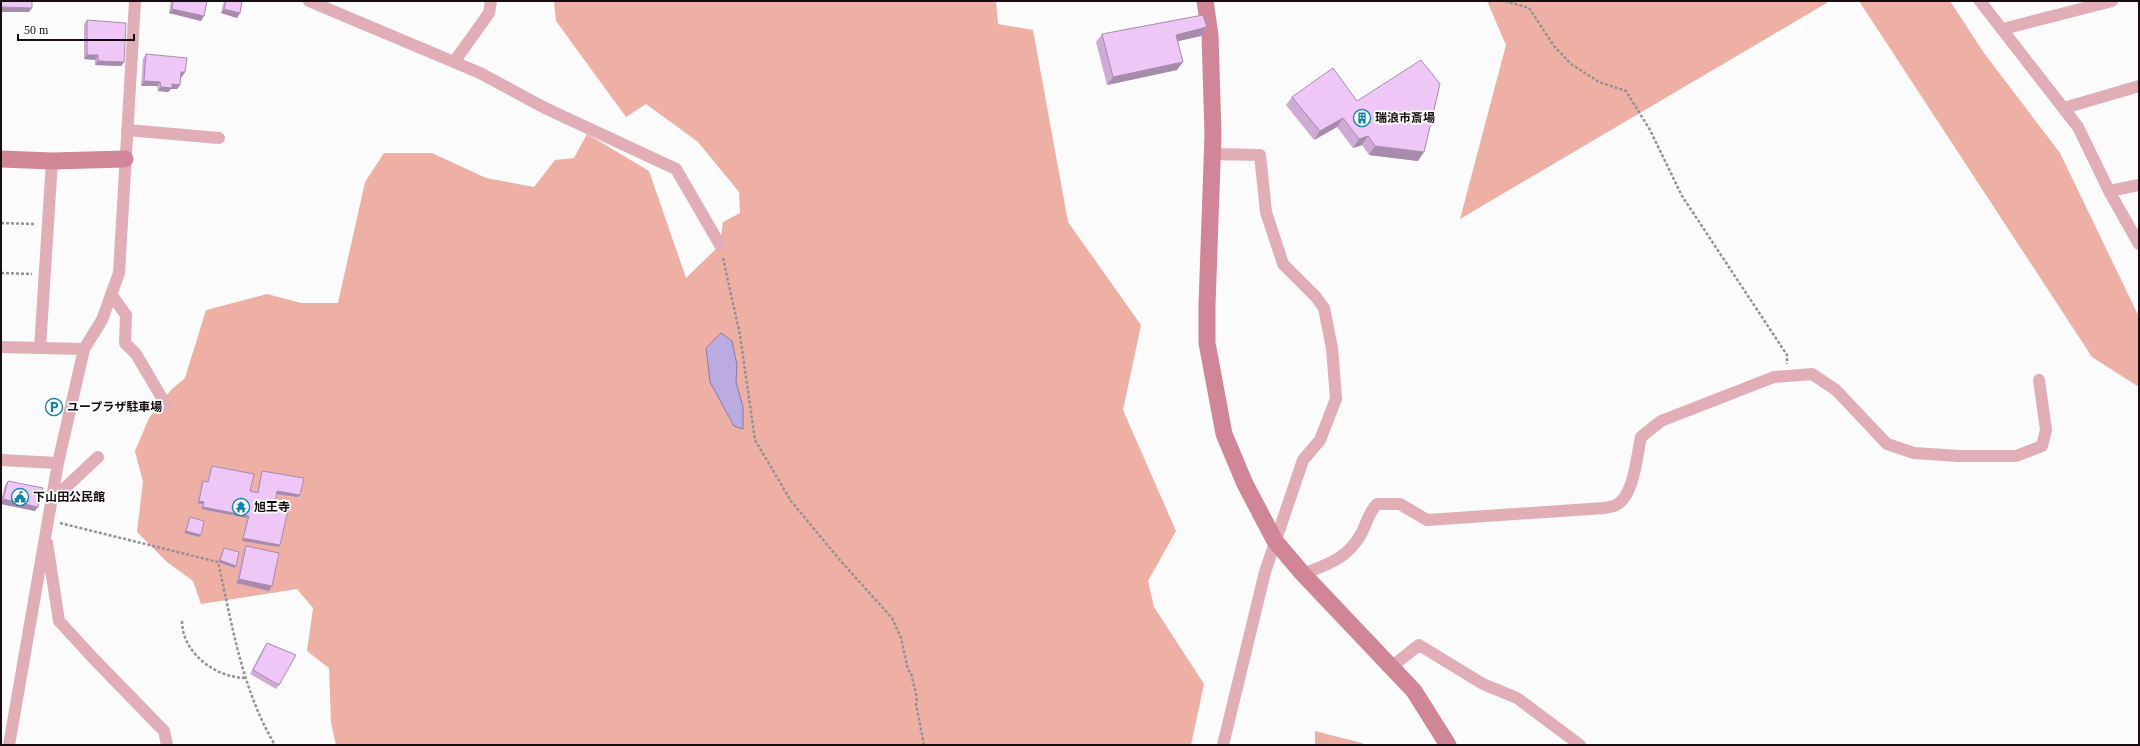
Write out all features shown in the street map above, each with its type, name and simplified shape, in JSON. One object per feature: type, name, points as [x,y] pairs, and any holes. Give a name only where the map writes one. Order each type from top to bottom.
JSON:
[{"type":"street","points":[[9,745],[58,463],[84,349],[102,320],[119,273],[135,1]]},
{"type":"street","points":[[309,1],[480,73],[545,108],[676,169],[720,245]]},
{"type":"street","points":[[454,62],[489,14],[492,1]]},
{"type":"street","points":[[1205,1],[1210,42],[1213,135],[1211,154],[1207,344],[1224,434],[1244,484],[1275,541],[1303,574],[1414,691],[1448,745]]},
{"type":"street","points":[[1980,1],[2078,127],[2109,191],[2139,244]]},
{"type":"street","points":[[2003,29],[2112,1]]},
{"type":"street","points":[[2064,108],[2139,86]]},
{"type":"street","points":[[127,130],[220,138]]},
{"type":"street","points":[[1211,154],[1260,155],[1266,212],[1283,264],[1316,297],[1324,308],[1332,348],[1336,399],[1320,440],[1303,460],[1275,541],[1265,572],[1223,745]]},
{"type":"street","points":[[1,159],[52,162],[125,159]]},
{"type":"street","points":[[40,348],[52,162]]},
{"type":"street","points":[[2109,191],[2139,184]]},
{"type":"street","points":[[111,294],[126,315],[125,343],[136,354],[166,405]]},
{"type":"street","points":[[1,347],[84,349]]},
{"type":"street","points":[[1303,574],[1340,559],[1353,547],[1362,533],[1369,512],[1376,504],[1400,504],[1427,520],[1604,508],[1617,505],[1627,494],[1632,482],[1640,437],[1661,421],[1774,377],[1812,374],[1836,390],[1887,444],[1914,453],[1959,456],[2016,456],[2042,446],[2046,430],[2039,380]]},
{"type":"street","points":[[51,501],[98,457]]},
{"type":"street","points":[[1,460],[58,463]]},
{"type":"street","points":[[45,534],[59,621],[92,658],[164,731],[167,745]]},
{"type":"street","points":[[1391,667],[1419,645],[1483,684],[1517,698],[1580,745]]},
{"type":"path","points":[[1505,1],[1529,8],[1554,46],[1571,64],[1599,82],[1626,91],[1650,130],[1682,196],[1787,355],[1786,376]]},
{"type":"path","points":[[1,223],[48,225]]},
{"type":"path","points":[[720,245],[740,335],[755,440],[791,501],[839,559],[892,618],[901,638],[908,670],[911,673],[917,698],[916,704],[924,745]]},
{"type":"path","points":[[1,273],[45,274]]},
{"type":"path","points":[[48,520],[218,562],[237,649],[246,678],[268,732],[276,745]]},
{"type":"path","points":[[182,621],[182,627],[188,646],[202,662],[236,678],[246,678]]},
{"type":"shaded area","points":[[554,1],[996,1],[998,24],[1033,30],[1068,222],[1141,325],[1123,410],[1176,531],[1148,581],[1154,607],[1204,684],[1191,745],[336,745],[331,723],[329,668],[307,651],[313,608],[297,589],[201,604],[193,581],[167,562],[137,532],[143,482],[135,451],[149,418],[171,390],[185,378],[206,310],[267,294],[301,303],[338,303],[365,182],[384,153],[432,153],[486,178],[534,187],[555,160],[574,158],[587,134],[649,171],[686,278],[720,245],[723,222],[740,213],[739,192],[698,142],[646,104],[626,117],[556,21]]},
{"type":"shaded area","points":[[1487,1],[1830,1],[1460,219],[1506,45]]},
{"type":"shaded area","points":[[1859,1],[1950,1],[1984,53],[2060,153],[2139,317],[2139,387],[2092,357]]},
{"type":"shaded area","points":[[721,333],[732,341],[737,365],[736,382],[743,407],[743,429],[734,426],[710,382],[706,348]]},
{"type":"shaded area","points":[[1315,731],[1362,743],[1364,745],[1315,745]]},
{"type":"building","points":[[1,1],[32,1],[32,8],[1,7]]},
{"type":"building","points":[[173,1],[207,1],[204,16],[172,9]]},
{"type":"building","points":[[226,1],[242,1],[240,13],[224,9]]},
{"type":"building","points":[[1203,15],[1207,27],[1176,35],[1183,62],[1113,77],[1102,34]]},
{"type":"building","points":[[87,20],[126,23],[124,62],[98,61],[98,55],[87,55]]},
{"type":"building","points":[[146,54],[187,58],[185,72],[181,72],[180,85],[172,84],[172,88],[161,87],[160,82],[144,81]]},
{"type":"building","name":"瑞浪市斎場","points":[[1421,60],[1440,84],[1424,152],[1375,146],[1368,136],[1359,139],[1343,118],[1320,131],[1292,97],[1333,68],[1357,101]]},
{"type":"building","name":"旭王寺","points":[[212,466],[254,474],[250,491],[258,493],[262,471],[304,478],[300,495],[277,491],[275,503],[289,506],[280,545],[243,538],[249,516],[203,507],[204,502],[199,501],[203,481],[208,482]]},
{"type":"building","name":"下山田公民館","points":[[8,481],[43,488],[38,507],[3,499]]},
{"type":"building","points":[[190,517],[204,521],[201,535],[186,531]]},
{"type":"building","points":[[246,546],[279,553],[272,586],[239,579]]},
{"type":"building","points":[[224,548],[239,552],[236,566],[220,560]]},
{"type":"building","points":[[267,643],[296,655],[279,685],[253,670]]},
{"type":"place","name":"瑞浪市斎場","points":[[1362,118]]},
{"type":"place","name":"ユープラザ駐車場","points":[[54,407]]},
{"type":"place","name":"下山田公民館","points":[[20,497]]},
{"type":"place","name":"旭王寺","points":[[241,507]]}]
